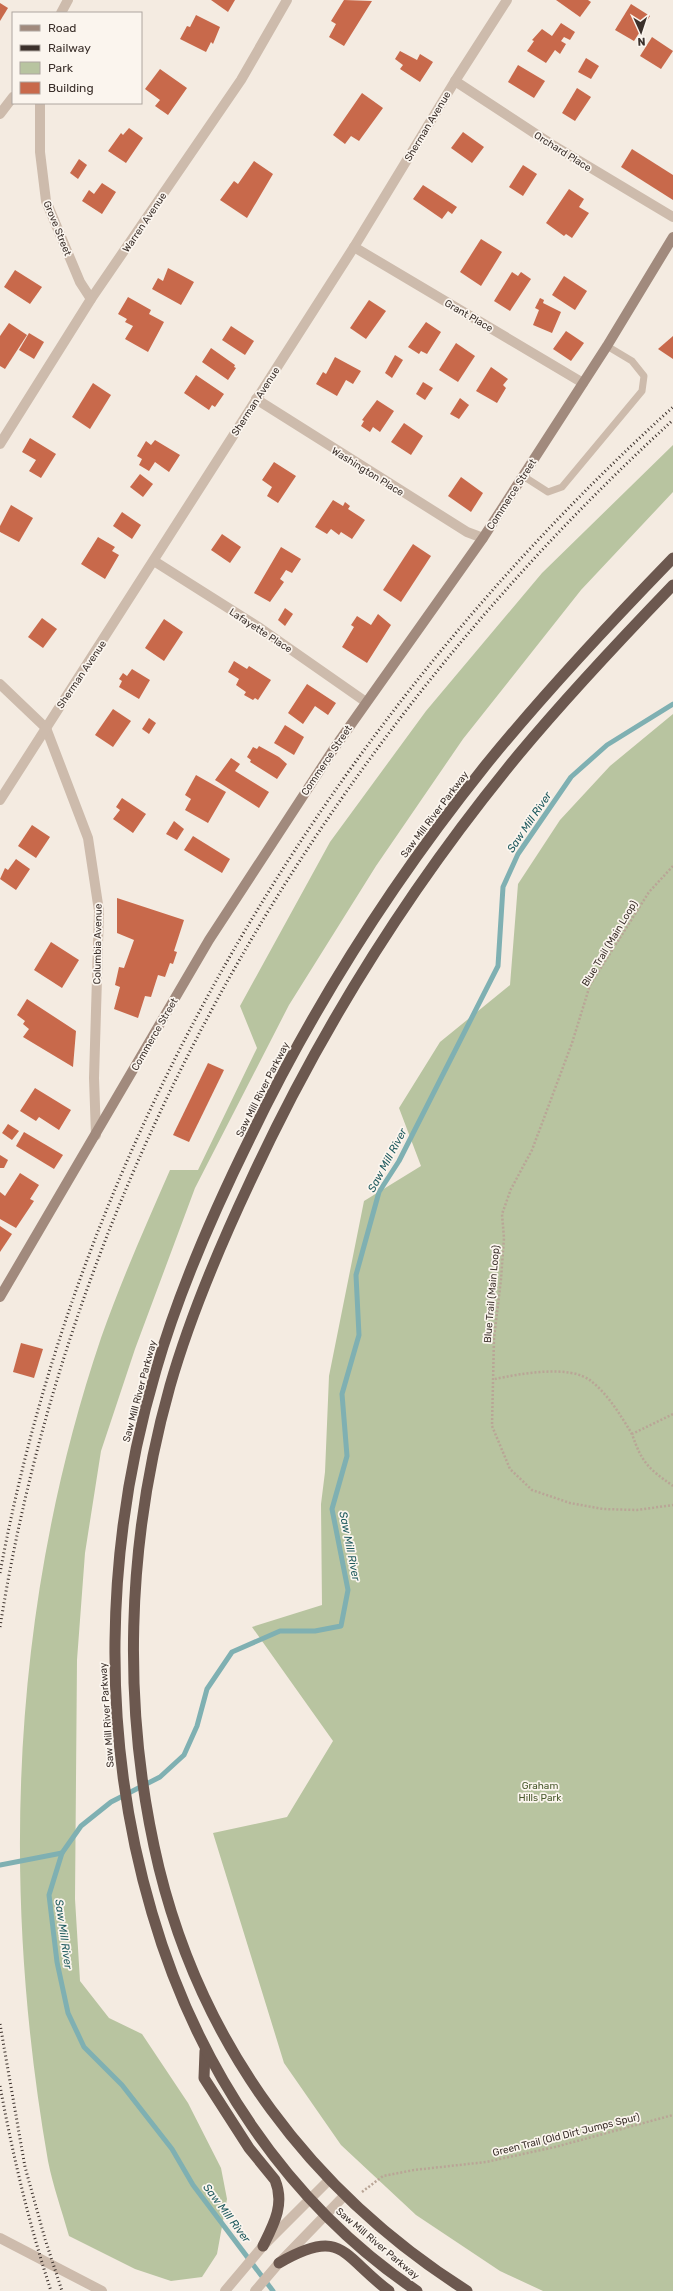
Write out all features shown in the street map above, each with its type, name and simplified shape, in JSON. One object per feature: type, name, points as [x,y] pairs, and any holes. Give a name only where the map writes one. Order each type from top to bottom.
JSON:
[{"type":"highway","name":"Saw Mill River Parkway","points":[[417,2291],[365,2250],[326,2215],[310,2199],[258,2136],[235,2102],[205,2050],[178,1991],[158,1935],[142,1876],[122,1770],[116,1697],[114,1636],[118,1568],[129,1486],[148,1398],[165,1339],[200,1249],[233,1172],[273,1090],[316,1013],[364,934],[415,860],[468,788],[526,717],[673,558]]},
{"type":"highway","name":"Saw Mill River Parkway","points":[[467,2291],[424,2263],[377,2225],[328,2180],[299,2147],[263,2100],[231,2049],[203,1996],[191,1969],[171,1913],[156,1854],[148,1811],[140,1754],[134,1691],[134,1617],[138,1557],[150,1468],[164,1409],[181,1352],[210,1274],[236,1212],[274,1130],[331,1024],[362,973],[424,878],[487,794],[539,731],[673,585]]},
{"type":"highway","points":[[205,2050],[204,2078],[249,2148],[275,2180],[277,2185],[280,2198],[278,2210],[263,2246]]},
{"type":"highway","points":[[279,2263],[310,2247],[331,2246],[344,2251],[389,2291]]},
{"type":"main road","name":"Commerce Street","points":[[0,1297],[209,940],[308,786],[483,538],[583,383],[673,237]]},
{"type":"street","points":[[62,12],[68,0]]},
{"type":"street","name":"Warren Avenue","points":[[0,444],[91,299],[240,80],[287,0]]},
{"type":"street","name":"Sherman Avenue","points":[[0,800],[354,247],[455,81],[507,0]]},
{"type":"street","name":"Orchard Place","points":[[455,81],[551,144],[673,217]]},
{"type":"street","points":[[0,114],[12,98]]},
{"type":"street","name":"Grove Street","points":[[40,104],[40,152],[46,201],[80,282],[91,299]]},
{"type":"street","name":"Grant Place","points":[[354,247],[583,383]]},
{"type":"street","name":"Washington Place","points":[[256,399],[467,532],[483,538]]},
{"type":"street","name":"Lafayette Place","points":[[154,561],[260,628],[366,702]]},
{"type":"street","name":"Columbia Avenue","points":[[0,684],[46,728],[88,838],[99,911],[94,1078],[96,1135]]},
{"type":"street","points":[[230,2291],[263,2246],[328,2180]]},
{"type":"street","points":[[255,2291],[279,2263],[344,2196]]},
{"type":"street","points":[[0,2238],[102,2291]]},
{"type":"street","points":[[225,2291],[238,2279]]},
{"type":"lane","points":[[522,476],[548,492],[562,487],[642,391],[644,376],[632,361],[606,346]]},
{"type":"path","name":"Blue Trail (Main Loop)","points":[[673,866],[650,892],[590,985],[572,1043],[532,1150],[511,1188],[502,1214],[504,1238],[494,1338],[495,1379],[492,1426],[510,1469],[532,1490],[570,1503],[603,1509],[637,1510],[673,1505]]},
{"type":"path","points":[[495,1379],[536,1371],[575,1374],[590,1380],[620,1414],[632,1434],[640,1457],[655,1473],[673,1486]]},
{"type":"path","points":[[632,1434],[673,1414]]},
{"type":"path","name":"Green Trail (Old Dirt Jumps Spur)","points":[[353,2204],[364,2190],[383,2176],[501,2159],[555,2147],[673,2115]]},
{"type":"green space","points":[[673,445],[673,492],[581,590],[463,739],[376,866],[289,1005],[195,1188],[135,1349],[101,1451],[85,1553],[77,1660],[75,1899],[80,1981],[109,2018],[142,2034],[188,2103],[221,2168],[227,2199],[217,2254],[202,2277],[171,2281],[135,2269],[69,2236],[48,2161],[33,2058],[23,1954],[20,1850],[23,1746],[32,1643],[48,1540],[71,1438],[101,1338],[134,1253],[170,1170],[198,1170],[257,1048],[240,1006],[330,842],[426,711],[542,573]]},
{"type":"green space","name":"Graham Hills Park","points":[[673,714],[673,2291],[543,2291],[500,2271],[416,2215],[341,2145],[284,2063],[213,1833],[287,1817],[333,1741],[252,1627],[322,1605],[321,1504],[325,1472],[329,1376],[364,1201],[421,1166],[399,1108],[440,1042],[510,985],[518,884],[560,820],[610,766]]},
{"type":"building","points":[[211,0],[235,0],[228,12]]},
{"type":"building","points":[[344,0],[372,1],[344,46],[329,37],[336,24],[331,21]]},
{"type":"building","points":[[556,0],[588,0],[591,2],[580,17]]},
{"type":"building","points":[[0,3],[8,8],[0,21]]},
{"type":"building","points":[[631,4],[650,16],[634,41],[615,30]]},
{"type":"building","points":[[196,15],[220,27],[213,44],[211,42],[206,52],[180,39],[187,26],[190,27]]},
{"type":"building","points":[[561,23],[575,32],[570,40],[564,37],[561,41],[566,44],[560,54],[555,50],[546,63],[527,51],[534,41],[532,40],[542,29],[552,36]]},
{"type":"building","points":[[652,37],[673,51],[661,69],[640,56]]},
{"type":"building","points":[[400,51],[417,60],[420,54],[433,62],[420,82],[400,69],[403,65],[395,59]]},
{"type":"building","points":[[586,58],[599,66],[591,79],[578,72]]},
{"type":"building","points":[[518,65],[545,81],[534,98],[508,82]]},
{"type":"building","points":[[160,69],[187,88],[168,115],[155,106],[160,100],[145,89]]},
{"type":"building","points":[[577,88],[591,97],[575,121],[562,113]]},
{"type":"building","points":[[362,93],[383,108],[359,141],[351,136],[345,144],[333,135]]},
{"type":"building","points":[[129,128],[143,138],[126,163],[108,151],[121,133],[123,135]]},
{"type":"building","points":[[463,132],[484,147],[472,163],[451,148]]},
{"type":"building","points":[[632,149],[673,175],[673,200],[621,167]]},
{"type":"building","points":[[79,159],[87,165],[78,179],[70,173]]},
{"type":"building","points":[[254,161],[273,174],[247,218],[220,200],[234,181],[238,184]]},
{"type":"building","points":[[523,165],[537,174],[523,196],[509,187]]},
{"type":"building","points":[[102,183],[116,192],[102,214],[82,201],[89,190],[94,194]]},
{"type":"building","points":[[423,185],[457,207],[452,214],[448,211],[442,219],[413,199]]},
{"type":"building","points":[[569,189],[584,199],[579,207],[589,213],[572,238],[566,234],[564,236],[546,223]]},
{"type":"building","points":[[481,239],[502,252],[481,286],[460,272]]},
{"type":"building","points":[[168,268],[194,282],[181,305],[152,289],[158,278],[163,281]]},
{"type":"building","points":[[15,270],[42,287],[30,304],[4,287]]},
{"type":"building","points":[[512,272],[518,276],[521,272],[531,279],[510,311],[494,301]]},
{"type":"building","points":[[564,276],[587,291],[575,310],[552,295]]},
{"type":"building","points":[[128,297],[151,310],[149,314],[164,322],[148,352],[125,339],[133,326],[125,322],[127,319],[118,314]]},
{"type":"building","points":[[540,298],[544,300],[543,303],[561,312],[552,333],[533,325],[539,310],[535,308]]},
{"type":"building","points":[[369,300],[386,311],[366,339],[350,328]]},
{"type":"building","points":[[426,322],[441,332],[427,354],[421,351],[419,354],[408,347]]},
{"type":"building","points":[[9,323],[27,335],[5,369],[0,366],[0,336]]},
{"type":"building","points":[[231,326],[254,341],[245,355],[222,340]]},
{"type":"building","points":[[566,331],[584,343],[571,361],[553,349]]},
{"type":"building","points":[[29,333],[44,342],[34,359],[19,350]]},
{"type":"building","points":[[673,336],[673,359],[658,349]]},
{"type":"building","points":[[456,343],[475,356],[458,382],[439,370]]},
{"type":"building","points":[[211,348],[235,365],[234,367],[236,368],[228,380],[202,362]]},
{"type":"building","points":[[395,355],[403,360],[392,378],[385,373]]},
{"type":"building","points":[[335,357],[361,371],[353,384],[346,380],[337,396],[316,384],[323,372],[326,374]]},
{"type":"building","points":[[491,367],[508,379],[503,385],[506,388],[497,403],[476,391]]},
{"type":"building","points":[[196,375],[224,394],[215,407],[212,405],[209,410],[184,393]]},
{"type":"building","points":[[423,382],[433,388],[425,400],[416,394]]},
{"type":"building","points":[[93,383],[111,395],[90,429],[72,417]]},
{"type":"building","points":[[460,398],[469,405],[459,419],[450,414]]},
{"type":"building","points":[[377,400],[394,411],[380,432],[373,427],[370,432],[361,426],[364,421],[362,420]]},
{"type":"building","points":[[404,423],[423,436],[411,455],[391,442]]},
{"type":"building","points":[[30,438],[56,454],[41,478],[29,471],[36,460],[22,452]]},
{"type":"building","points":[[155,440],[180,455],[169,472],[155,462],[149,471],[139,465],[142,459],[137,456],[146,441],[151,445]]},
{"type":"building","points":[[274,462],[296,476],[278,503],[267,496],[272,487],[262,480]]},
{"type":"building","points":[[140,474],[153,484],[143,497],[130,487]]},
{"type":"building","points":[[461,477],[483,493],[471,512],[448,496]]},
{"type":"building","points":[[333,500],[343,506],[345,502],[350,506],[348,509],[365,520],[352,539],[341,532],[339,535],[331,529],[327,534],[315,527]]},
{"type":"building","points":[[11,505],[33,518],[19,542],[0,532],[0,526]]},
{"type":"building","points":[[122,512],[141,525],[132,539],[113,526]]},
{"type":"building","points":[[222,534],[241,547],[230,563],[211,550]]},
{"type":"building","points":[[98,537],[115,547],[112,551],[119,555],[105,579],[81,564]]},
{"type":"building","points":[[413,544],[431,556],[401,602],[383,590]]},
{"type":"building","points":[[281,547],[301,559],[292,573],[286,570],[280,579],[284,582],[270,602],[254,593]]},
{"type":"building","points":[[285,608],[293,614],[285,626],[278,620]]},
{"type":"building","points":[[378,614],[391,625],[367,663],[342,647],[354,627],[351,625],[357,616],[371,625]]},
{"type":"building","points":[[42,618],[57,629],[43,648],[28,637]]},
{"type":"building","points":[[164,619],[183,632],[164,661],[145,648]]},
{"type":"building","points":[[234,661],[247,669],[249,666],[271,680],[258,700],[255,698],[253,700],[244,695],[246,692],[236,685],[239,679],[228,672]]},
{"type":"building","points":[[132,669],[150,680],[139,699],[119,687],[122,681],[119,679],[123,673],[127,676]]},
{"type":"building","points":[[307,684],[336,703],[328,715],[315,706],[303,724],[288,713]]},
{"type":"building","points":[[113,709],[131,721],[113,747],[95,735]]},
{"type":"building","points":[[149,718],[156,723],[149,734],[142,729]]},
{"type":"building","points":[[285,725],[304,737],[294,755],[274,743]]},
{"type":"building","points":[[259,746],[279,757],[287,764],[277,779],[250,762],[251,760],[247,757],[253,747],[257,749]]},
{"type":"building","points":[[231,758],[240,764],[235,771],[269,792],[259,808],[215,780]]},
{"type":"building","points":[[196,775],[226,792],[208,823],[185,810],[191,799],[185,795]]},
{"type":"building","points":[[122,798],[146,814],[133,833],[113,819],[120,810],[116,807]]},
{"type":"building","points":[[174,821],[184,829],[177,840],[166,834]]},
{"type":"building","points":[[32,825],[50,837],[36,858],[18,846]]},
{"type":"building","points":[[193,836],[230,859],[222,873],[184,850]]},
{"type":"building","points":[[16,859],[30,869],[16,890],[0,879],[5,868],[8,870]]},
{"type":"building","points":[[117,898],[184,920],[174,951],[177,952],[173,964],[170,963],[165,977],[158,975],[151,997],[145,996],[138,1018],[114,1009],[120,987],[115,985],[119,967],[124,968],[134,940],[117,933]]},
{"type":"building","points":[[51,942],[79,960],[62,988],[34,970]]},
{"type":"building","points":[[27,999],[76,1031],[73,1067],[23,1037],[29,1029],[23,1024],[25,1021],[17,1015]]},
{"type":"building","points":[[208,1063],[224,1070],[189,1142],[173,1135]]},
{"type":"building","points":[[35,1088],[71,1110],[59,1130],[39,1117],[36,1121],[20,1111]]},
{"type":"building","points":[[8,1124],[19,1131],[12,1140],[2,1133]]},
{"type":"building","points":[[24,1132],[63,1155],[54,1169],[16,1146]]},
{"type":"building","points":[[0,1155],[8,1160],[4,1168],[0,1168]]},
{"type":"building","points":[[20,1173],[39,1185],[30,1199],[34,1201],[16,1228],[0,1219],[0,1192],[5,1196]]},
{"type":"building","points":[[0,1226],[12,1234],[0,1252]]},
{"type":"building","points":[[21,1343],[43,1349],[34,1378],[13,1372]]},
{"type":"waterway","name":"Saw Mill River","points":[[273,2291],[193,2185],[172,2149],[122,2085],[84,2047],[68,2013],[57,1962],[49,1895],[62,1853],[81,1826],[111,1802],[160,1777],[184,1755],[197,1726],[207,1689],[232,1652],[280,1631],[315,1631],[341,1626],[348,1590],[332,1509],[347,1456],[342,1394],[359,1335],[356,1275],[379,1192],[399,1161],[498,966],[503,887],[518,854],[571,777],[607,745],[673,704]]},
{"type":"waterway","points":[[0,1865],[62,1853]]},
{"type":"railway","points":[[0,1573],[39,1406],[93,1244],[161,1087],[242,936],[335,791],[438,654],[551,526],[673,407]]},
{"type":"railway","points":[[0,1627],[36,1455],[88,1287],[155,1124],[235,967],[328,818],[433,676],[548,543],[673,420]]},
{"type":"railway","points":[[0,2024],[25,2167],[45,2239],[62,2291]]},
{"type":"railway","points":[[0,2086],[22,2190],[51,2291]]}]
